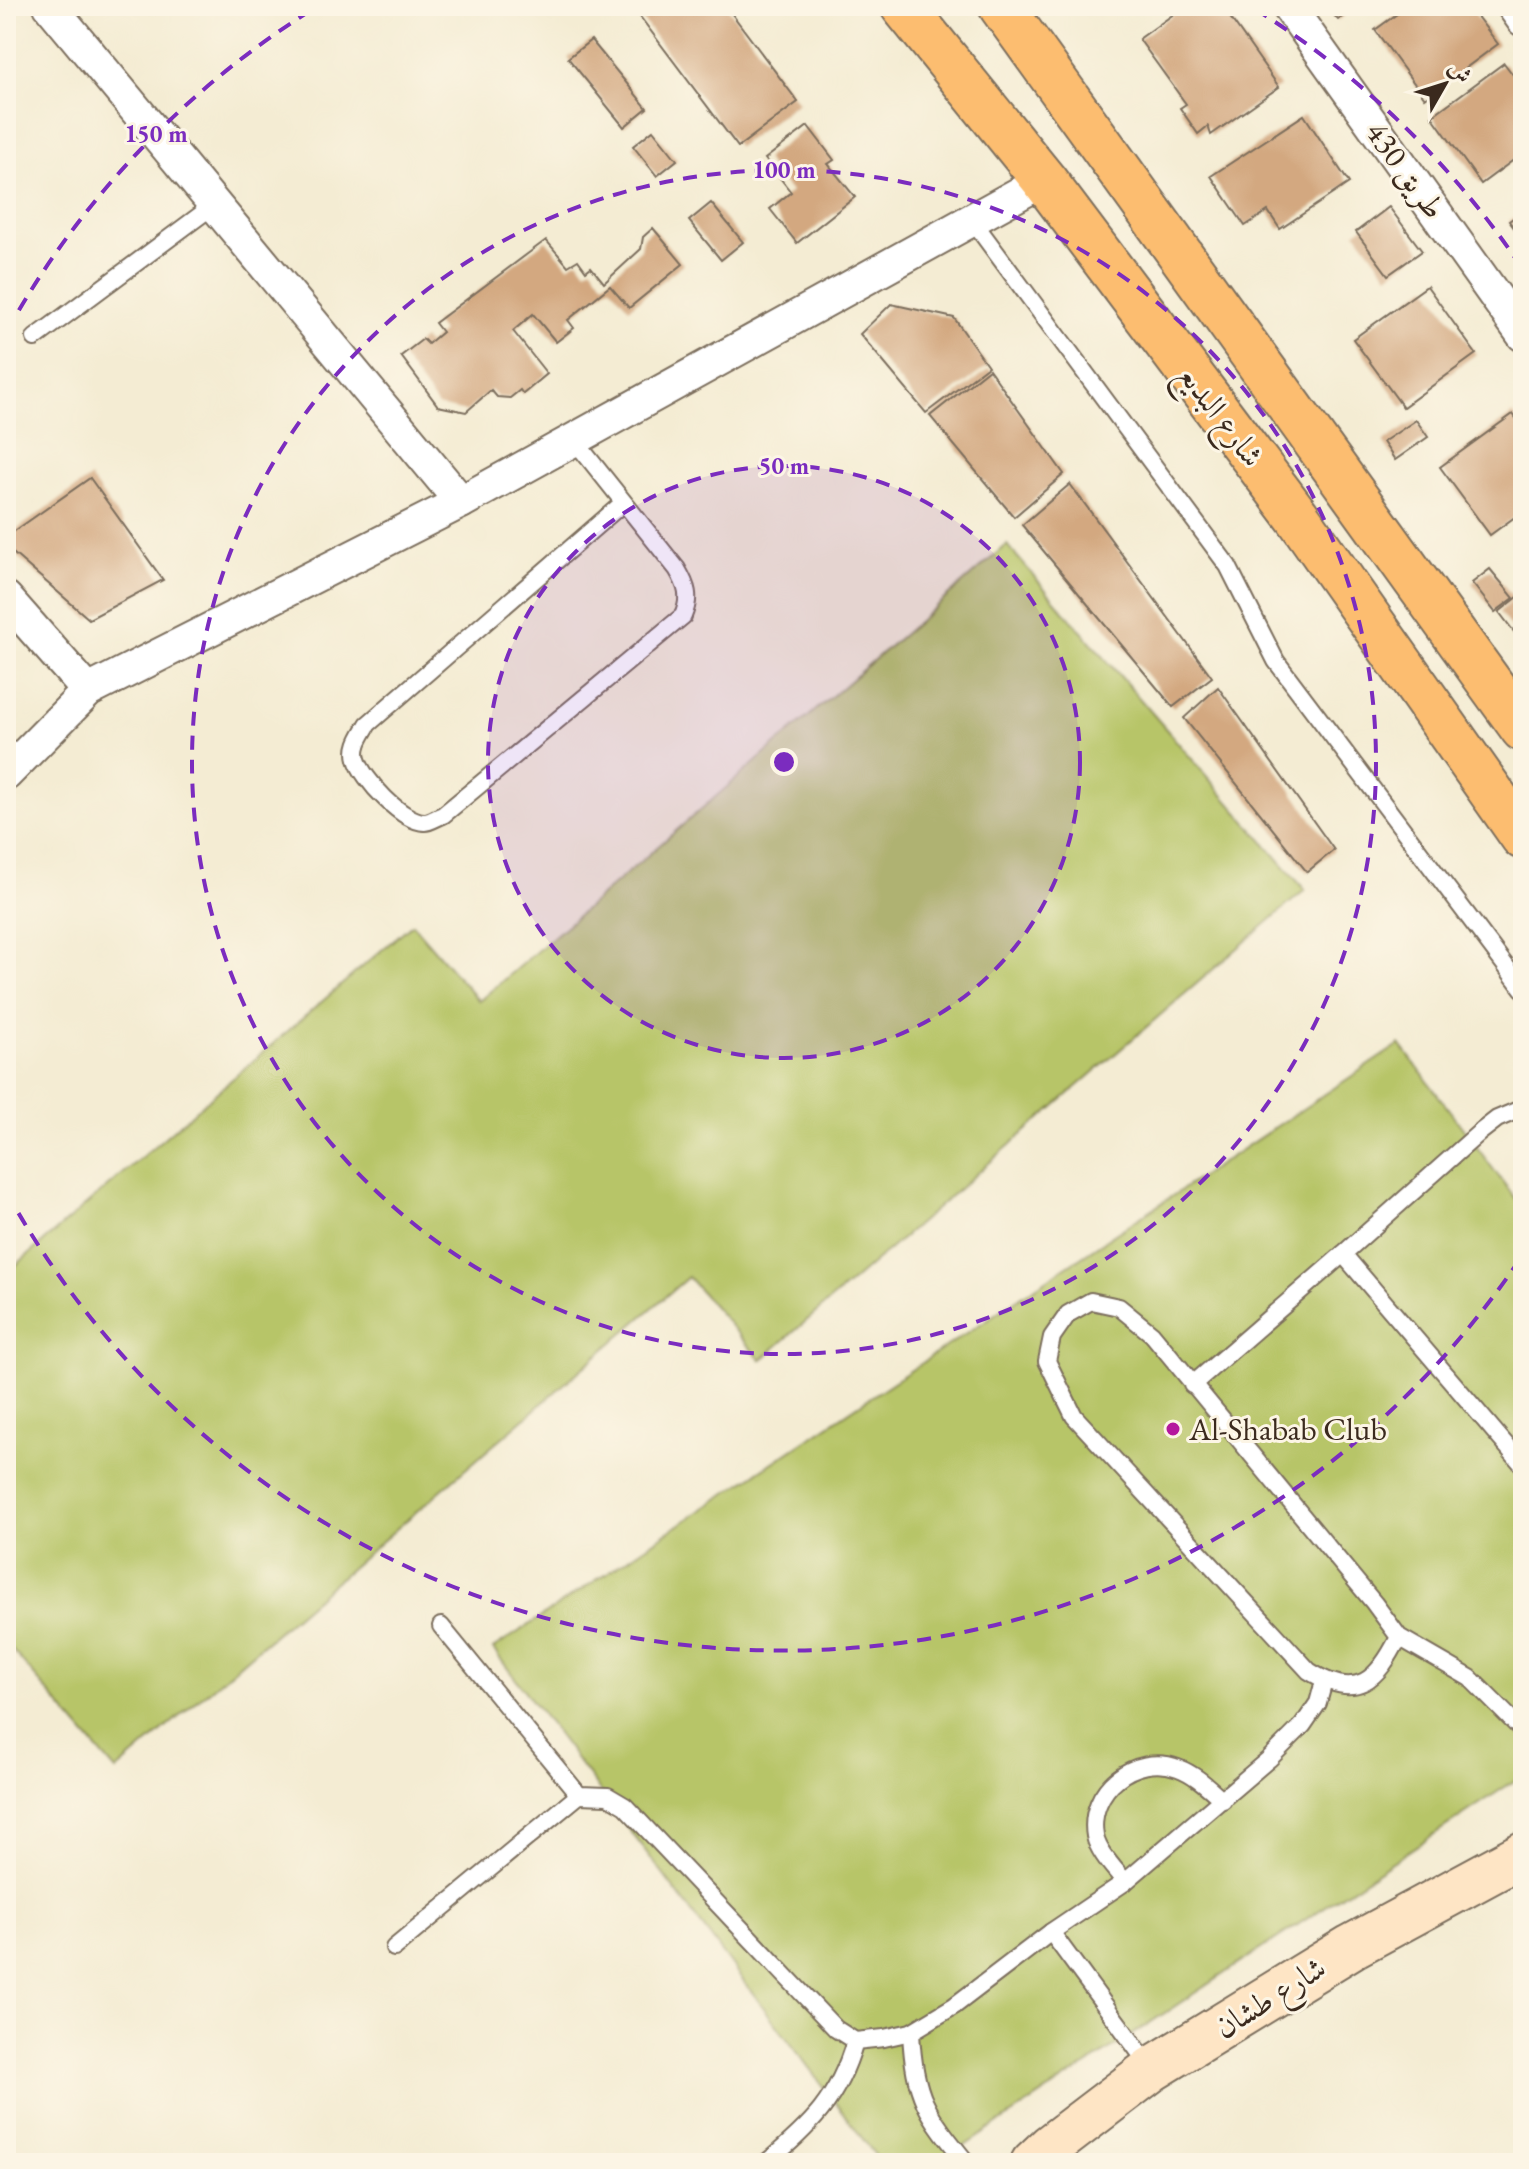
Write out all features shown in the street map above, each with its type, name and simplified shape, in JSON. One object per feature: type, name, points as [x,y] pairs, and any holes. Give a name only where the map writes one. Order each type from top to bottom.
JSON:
[{"type":"main road","name":"شارع البديع","points":[[903,6],[1044,180],[1297,516],[1523,837]]},
{"type":"main road","name":"شارع البديع","points":[[1001,6],[1523,729]]},
{"type":"street","points":[[50,6],[461,502]]},
{"type":"street","name":"طريق 430","points":[[1288,6],[1523,335]]},
{"type":"street","points":[[1513,6],[1523,20]]},
{"type":"street","points":[[6,774],[88,691],[461,502],[1044,180]]},
{"type":"street","points":[[6,598],[88,691]]},
{"type":"street","name":"شارع طشان","points":[[1033,2163],[1152,2069],[1351,1947],[1523,1854]]},
{"type":"lane","points":[[35,338],[214,205]]},
{"type":"lane","points":[[972,220],[1228,566],[1276,661],[1523,989]]},
{"type":"lane","points":[[575,441],[677,569],[688,588],[688,604],[683,616],[443,815],[426,822],[411,819],[380,793],[357,759],[357,744],[368,724],[623,503]]},
{"type":"lane","points":[[1192,1385],[1479,1133],[1497,1119],[1523,1108]]},
{"type":"lane","points":[[1343,1254],[1523,1465]]},
{"type":"lane","points":[[1399,1637],[1386,1665],[1359,1685],[1324,1681],[1309,1671],[1074,1416],[1047,1361],[1052,1337],[1068,1314],[1091,1301],[1119,1307],[1152,1334],[1399,1637],[1470,1678],[1523,1731]]},
{"type":"lane","points":[[441,1626],[579,1795]]},
{"type":"lane","points":[[394,1948],[579,1795],[608,1796],[625,1806],[836,2029],[855,2041],[911,2032],[954,2006],[1051,1932],[1125,1882],[1223,1800],[1303,1725],[1318,1703],[1324,1681]]},
{"type":"lane","points":[[1125,1882],[1095,1839],[1094,1820],[1099,1802],[1109,1786],[1123,1773],[1140,1766],[1158,1764],[1177,1767],[1194,1776],[1223,1800]]},
{"type":"lane","points":[[1051,1932],[1152,2069]]},
{"type":"lane","points":[[911,2032],[916,2083],[933,2121],[967,2163]]},
{"type":"lane","points":[[766,2163],[821,2113],[842,2079],[855,2041]]},
{"type":"green space","points":[[1007,545],[1305,890],[761,1360],[688,1277],[116,1771],[6,1643],[6,1274],[412,924],[479,1001]]},
{"type":"green space","name":"Al-Shabab Club","points":[[1400,1044],[1523,1209],[1523,1775],[939,2163],[881,2163],[493,1649]]},
{"type":"building","points":[[632,6],[726,6],[798,102],[738,147]]},
{"type":"building","points":[[1185,6],[1222,6],[1279,87],[1211,135],[1208,126],[1198,134],[1180,108],[1186,104],[1139,39]]},
{"type":"building","points":[[1326,6],[1358,6],[1338,20]]},
{"type":"building","points":[[1408,6],[1469,6],[1498,44],[1425,98],[1375,30]]},
{"type":"building","points":[[591,40],[647,108],[624,127],[568,58]]},
{"type":"building","points":[[1504,63],[1523,88],[1523,153],[1481,184],[1432,116]]},
{"type":"building","points":[[1304,115],[1349,183],[1280,229],[1268,211],[1245,226],[1211,176]]},
{"type":"building","points":[[808,126],[834,160],[828,164],[855,197],[797,243],[770,209],[791,192],[765,159]]},
{"type":"building","points":[[653,130],[677,160],[657,176],[633,146]]},
{"type":"building","points":[[711,203],[743,242],[721,260],[689,221]]},
{"type":"building","points":[[1389,207],[1422,251],[1388,275],[1356,232]]},
{"type":"building","points":[[1523,211],[1523,240],[1509,221]]},
{"type":"building","points":[[653,228],[683,264],[629,308],[610,286],[568,320],[574,328],[556,342],[533,314],[513,331],[547,374],[523,394],[520,390],[510,398],[497,397],[491,390],[466,412],[438,406],[401,356],[423,339],[428,344],[442,332],[435,323],[546,240],[568,266],[578,260],[586,271],[591,267],[604,283],[641,249],[643,237]]},
{"type":"building","points":[[1427,286],[1476,354],[1403,407],[1353,339]]},
{"type":"building","points":[[891,304],[954,318],[988,366],[926,413],[860,334]]},
{"type":"building","points":[[989,369],[1064,474],[1014,517],[930,416]]},
{"type":"building","points":[[1513,414],[1523,428],[1523,511],[1490,535],[1440,467]]},
{"type":"building","points":[[1416,420],[1428,437],[1395,460],[1383,442]]},
{"type":"building","points":[[90,478],[163,580],[89,619],[6,547],[6,537]]},
{"type":"building","points":[[1070,484],[1212,677],[1173,707],[1022,525]]},
{"type":"building","points":[[1490,569],[1514,598],[1495,612],[1472,583]]},
{"type":"building","points":[[1523,593],[1523,627],[1515,633],[1499,612]]},
{"type":"building","points":[[1218,687],[1334,850],[1307,872],[1184,718]]},
{"type":"place","name":"Al-Shabab Club","points":[[1173,1429]]}]
